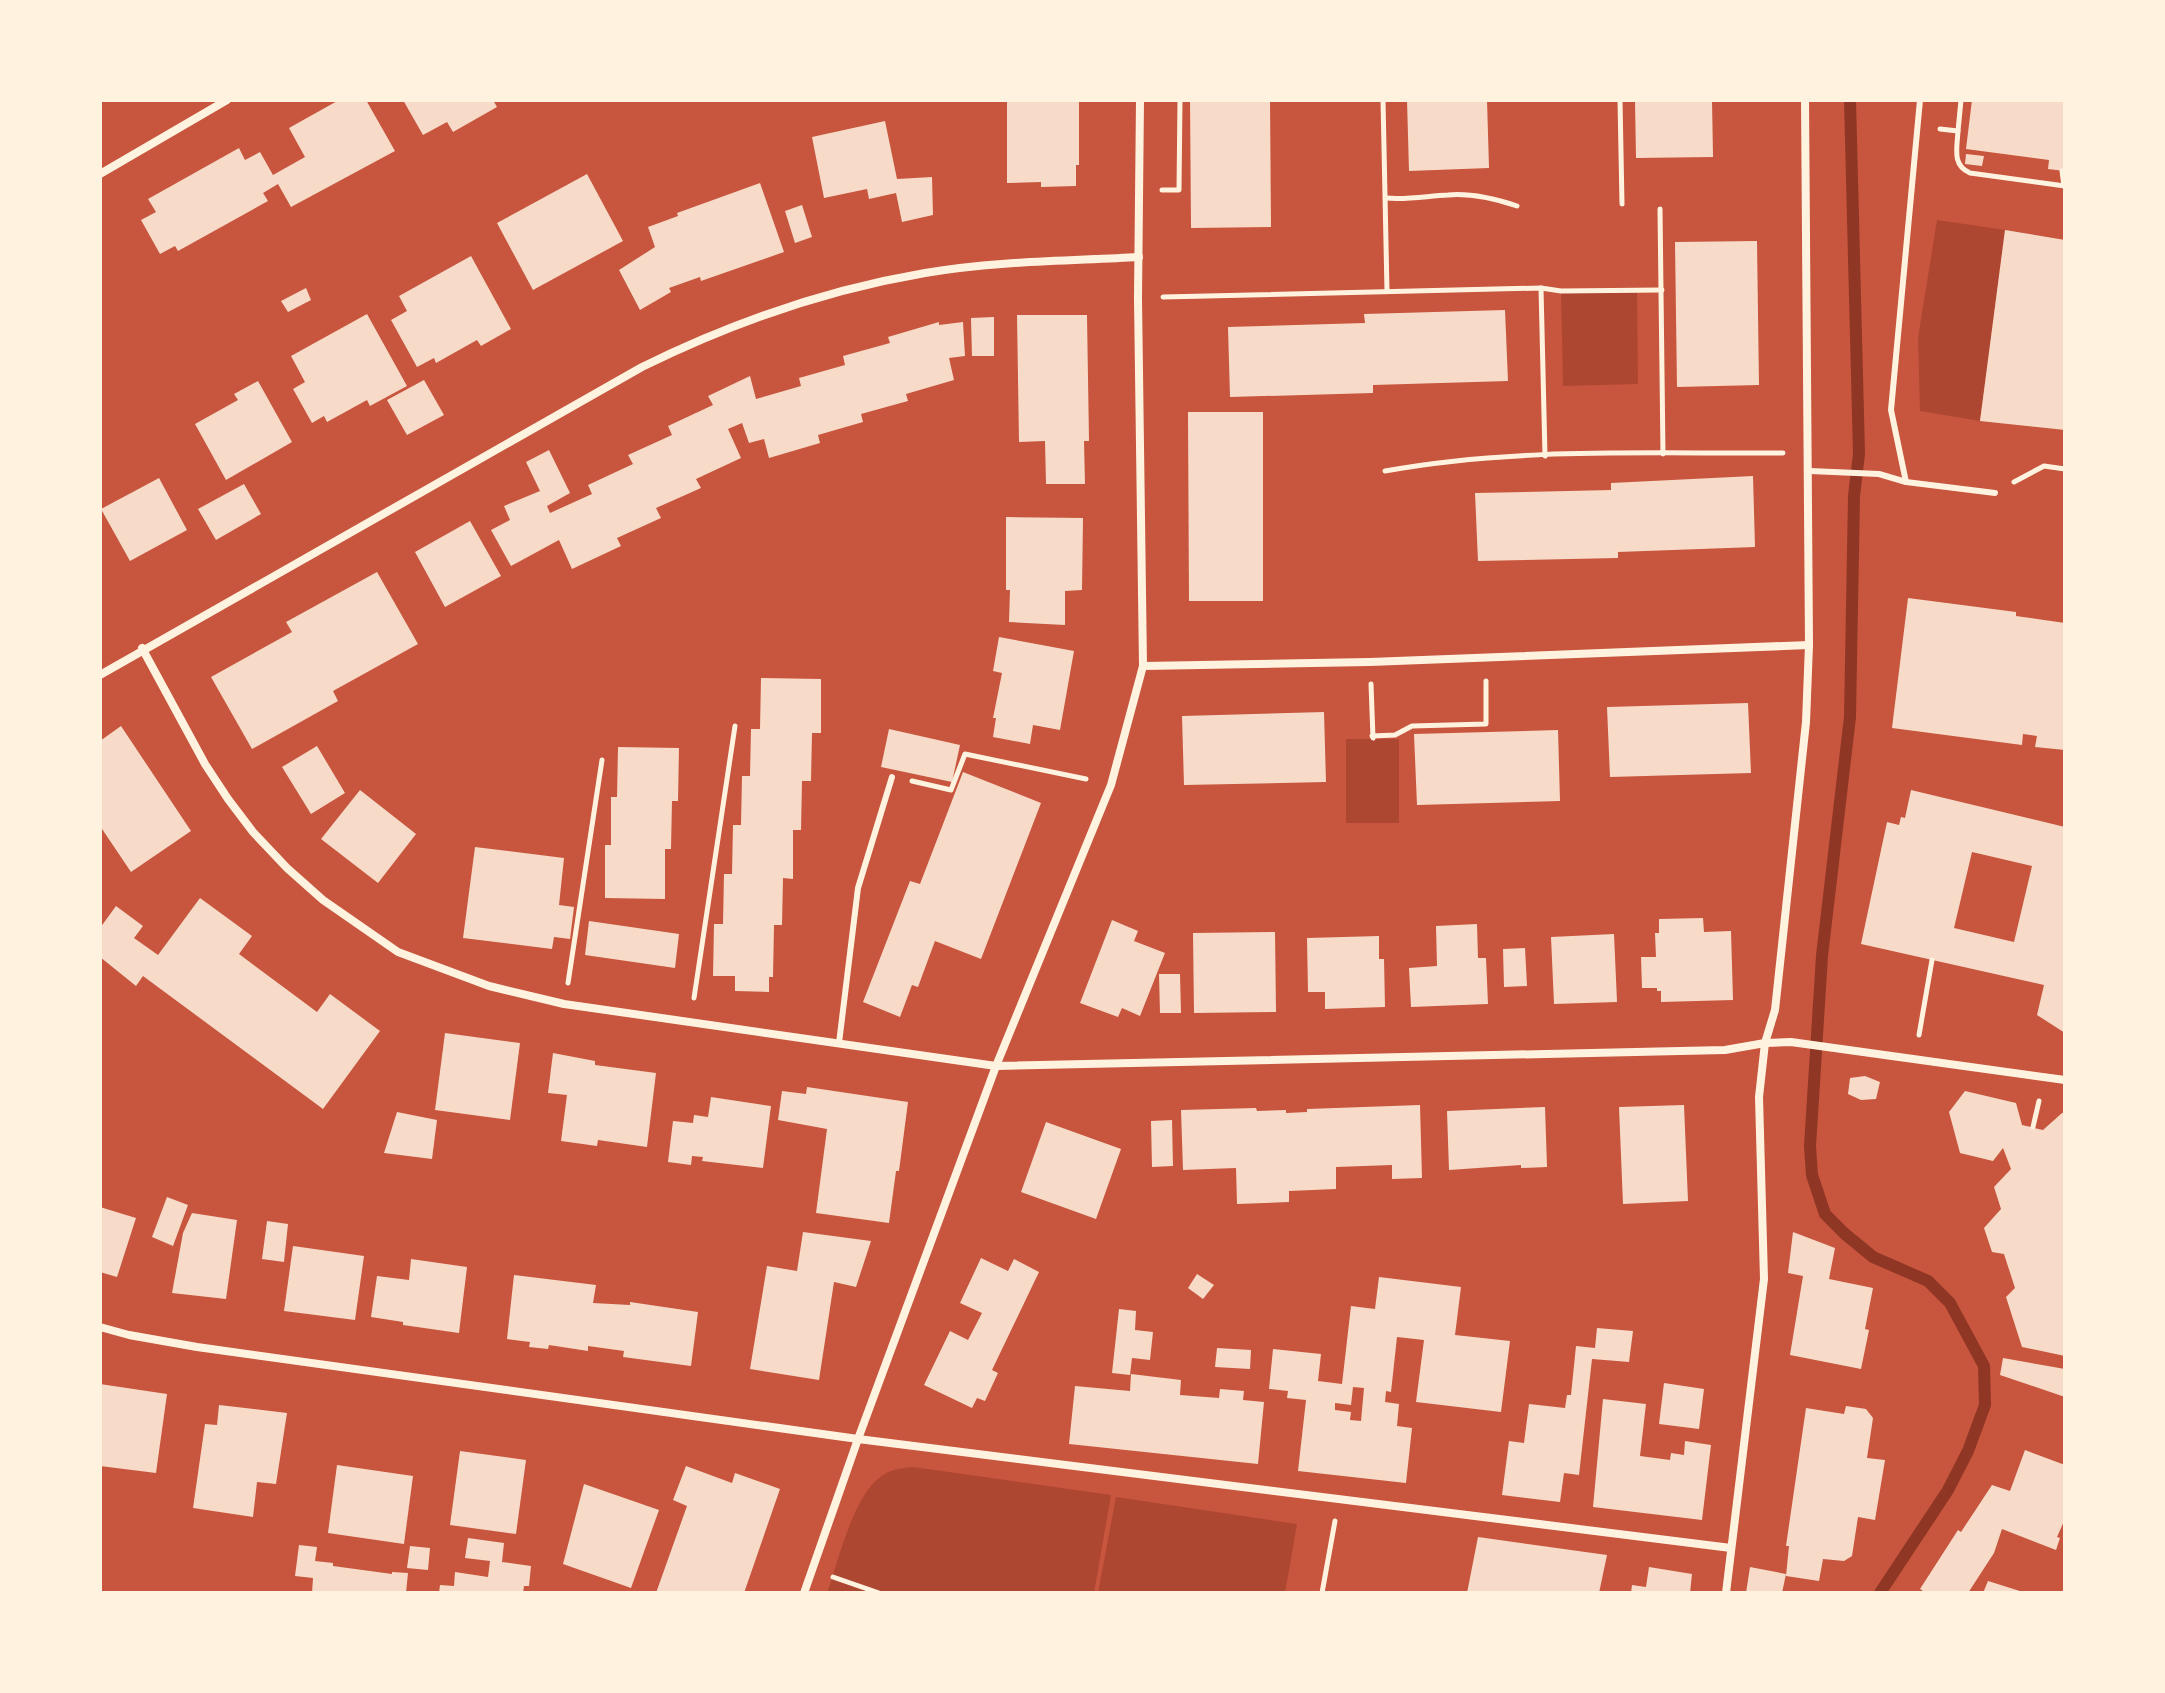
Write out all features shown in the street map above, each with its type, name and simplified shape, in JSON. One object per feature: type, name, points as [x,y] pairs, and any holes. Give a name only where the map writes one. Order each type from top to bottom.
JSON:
[{"type":"street","points":[[100,174],[227,100]]},
{"type":"street","points":[[804,1593],[996,1066],[1111,785],[1143,666],[1138,298],[1140,100]]},
{"type":"street","points":[[1726,1593],[1764,1279],[1759,1097],[1765,1043],[1775,1010],[1806,722],[1810,471],[1805,100]]},
{"type":"street","points":[[100,675],[142,648],[642,367],[755,316],[813,298],[927,272],[1139,257]]},
{"type":"street","points":[[1143,666],[1370,662],[1809,645]]},
{"type":"street","points":[[142,648],[205,764],[228,799],[262,841],[323,900],[398,952],[489,986],[564,1004],[996,1066],[1725,1050],[1791,1042],[2065,1080]]},
{"type":"street","points":[[100,1327],[197,1347],[858,1439],[1731,1548]]},
{"type":"lane","points":[[1906,482],[1891,410],[1920,100]]},
{"type":"lane","points":[[1810,471],[1879,474],[1906,482],[1995,493]]},
{"type":"lane","points":[[839,1043],[858,888],[892,777]]},
{"type":"path","points":[[1138,190],[1179,190],[1180,100]]},
{"type":"path","points":[[1383,100],[1387,291]]},
{"type":"path","points":[[1620,100],[1622,204]]},
{"type":"path","points":[[1961,100],[1956,160],[1960,168],[1970,173],[2064,186],[2062,171]]},
{"type":"path","points":[[1918,127],[1958,131]]},
{"type":"path","points":[[1386,198],[1403,200],[1452,194],[1517,206]]},
{"type":"path","points":[[1660,209],[1663,454]]},
{"type":"path","points":[[1541,288],[1545,456]]},
{"type":"path","points":[[1138,298],[1541,288],[1561,291],[1662,290]]},
{"type":"path","points":[[1385,471],[1440,461],[1545,456],[1809,452]]},
{"type":"path","points":[[1995,493],[2044,466],[2065,469]]},
{"type":"path","points":[[1370,662],[1373,738],[1395,735],[1412,726],[1486,724],[1485,657]]},
{"type":"path","points":[[690,1022],[735,726]]},
{"type":"path","points":[[892,777],[951,790],[965,754],[1111,785]]},
{"type":"path","points":[[564,1004],[602,760]]},
{"type":"path","points":[[1915,1059],[1932,960]]},
{"type":"path","points":[[1322,1593],[1339,1500]]},
{"type":"path","points":[[812,1572],[879,1593]]},
{"type":"shaded area","points":[[1937,220],[2005,230],[1980,421],[1920,411],[1918,338]]},
{"type":"shaded area","points":[[1637,290],[1638,384],[1563,386],[1561,291]]},
{"type":"shaded area","points":[[1346,739],[1399,739],[1399,823],[1346,823]]},
{"type":"shaded area","points":[[913,1467],[1111,1495],[1094,1593],[827,1593],[848,1529],[863,1497],[883,1475]]},
{"type":"shaded area","points":[[1116,1497],[1297,1524],[1285,1593],[1098,1593]]},
{"type":"building","points":[[339,100],[366,100],[395,151],[291,207],[278,184],[263,193],[268,201],[178,251],[175,246],[160,254],[141,220],[156,212],[148,199],[239,148],[245,160],[260,152],[273,175],[305,157],[289,128]]},
{"type":"building","points":[[403,100],[493,100],[497,107],[453,132],[447,122],[423,135]]},
{"type":"building","points":[[1007,100],[1079,100],[1076,186],[1041,187],[1041,182],[1007,183]]},
{"type":"building","points":[[1190,100],[1270,100],[1271,227],[1191,228]]},
{"type":"building","points":[[1407,100],[1487,100],[1489,168],[1409,171]]},
{"type":"building","points":[[1635,100],[1712,100],[1713,157],[1636,158]]},
{"type":"building","points":[[1972,100],[2065,100],[2065,171],[2048,169],[2049,160],[1966,149]]},
{"type":"building","points":[[885,121],[897,179],[932,177],[933,215],[902,222],[896,193],[869,199],[867,189],[824,198],[812,137]]},
{"type":"building","points":[[1966,154],[1984,156],[1982,166],[1965,164]]},
{"type":"building","points":[[587,174],[623,241],[533,290],[497,223]]},
{"type":"building","points":[[760,183],[784,252],[701,281],[700,277],[669,288],[671,292],[640,310],[619,270],[655,247],[648,227],[678,216],[677,213]]},
{"type":"building","points":[[802,205],[812,237],[795,243],[785,211]]},
{"type":"building","points":[[2005,230],[2065,240],[2065,430],[1980,421]]},
{"type":"building","points":[[1757,241],[1759,385],[1677,387],[1675,242]]},
{"type":"building","points":[[471,256],[511,329],[481,346],[477,340],[436,363],[434,358],[417,367],[391,320],[407,311],[399,296]]},
{"type":"building","points":[[306,288],[311,300],[288,312],[281,301]]},
{"type":"building","points":[[1505,310],[1508,381],[1373,385],[1373,393],[1230,397],[1228,327],[1365,323],[1364,314]]},
{"type":"building","points":[[367,314],[407,386],[370,406],[367,400],[327,422],[324,416],[312,423],[293,389],[305,382],[291,356]]},
{"type":"building","points":[[1017,315],[1087,315],[1089,441],[1084,441],[1085,484],[1046,484],[1045,441],[1019,442]]},
{"type":"building","points":[[994,317],[994,356],[972,356],[971,318]]},
{"type":"building","points":[[939,322],[939,325],[963,322],[965,356],[949,358],[954,380],[906,394],[908,401],[861,414],[863,422],[818,435],[820,443],[769,458],[764,439],[749,443],[742,423],[728,429],[741,458],[696,479],[701,488],[656,508],[661,518],[617,538],[621,546],[572,569],[559,540],[511,566],[491,530],[510,520],[504,506],[540,491],[526,462],[549,450],[570,493],[547,506],[550,513],[592,494],[588,485],[633,464],[628,455],[672,435],[668,426],[713,405],[708,396],[750,376],[756,399],[801,386],[799,378],[845,365],[843,356],[890,343],[888,337]]},
{"type":"building","points":[[424,380],[444,415],[407,435],[387,400]]},
{"type":"building","points":[[258,381],[292,442],[226,480],[195,424],[238,400],[234,394]]},
{"type":"building","points":[[1188,412],[1263,412],[1263,601],[1189,601]]},
{"type":"building","points":[[1753,476],[1755,547],[1618,552],[1618,558],[1478,561],[1475,493],[1611,490],[1611,483]]},
{"type":"building","points":[[159,478],[187,530],[130,561],[101,509]]},
{"type":"building","points":[[244,484],[261,514],[216,540],[198,509]]},
{"type":"building","points":[[1006,517],[1083,518],[1082,590],[1065,591],[1065,625],[1009,622]]},
{"type":"building","points":[[470,521],[501,576],[445,607],[415,552]]},
{"type":"building","points":[[377,572],[418,644],[333,691],[338,701],[252,749],[211,677],[292,632],[286,622]]},
{"type":"building","points":[[1908,598],[2016,612],[2016,616],[2065,623],[2065,750],[2035,747],[2037,736],[2023,734],[2022,745],[1892,728]]},
{"type":"building","points":[[999,637],[1074,651],[1060,730],[1033,725],[1030,744],[993,737],[996,718],[993,718],[1002,673],[993,671]]},
{"type":"building","points":[[761,678],[821,679],[821,733],[812,733],[811,781],[802,781],[801,830],[793,830],[793,879],[783,878],[782,925],[774,925],[773,977],[769,977],[769,992],[735,991],[735,976],[713,976],[714,924],[723,924],[724,874],[732,874],[733,825],[741,825],[742,776],[750,776],[751,729],[760,729]]},
{"type":"building","points":[[1748,703],[1751,773],[1610,777],[1607,707]]},
{"type":"building","points":[[1324,712],[1326,782],[1184,785],[1182,716]]},
{"type":"building","points":[[121,726],[191,831],[131,872],[100,826],[100,741]]},
{"type":"building","points":[[889,729],[960,745],[952,782],[881,767]]},
{"type":"building","points":[[1558,730],[1560,801],[1417,805],[1414,734]]},
{"type":"building","points":[[317,746],[345,793],[311,814],[282,767]]},
{"type":"building","points":[[618,747],[679,748],[678,801],[672,801],[671,849],[665,849],[665,899],[605,898],[605,845],[611,845],[611,797],[617,797]]},
{"type":"building","points":[[963,772],[1041,803],[981,959],[935,941],[918,987],[912,985],[900,1017],[863,1002],[910,881],[920,884]]},
{"type":"building","points":[[360,790],[416,834],[378,883],[321,839]]},
{"type":"building","points":[[1911,790],[2065,827],[2065,1033],[2037,1015],[2044,985],[1861,944],[1887,822],[1899,825],[1901,817],[1905,818]],"holes":[[[1972,852],[2032,866],[2014,942],[1954,928]]]},
{"type":"building","points":[[475,847],[564,858],[559,905],[574,907],[570,939],[554,937],[552,949],[463,938]]},
{"type":"building","points":[[200,898],[252,936],[239,954],[317,1012],[330,994],[380,1031],[323,1109],[143,976],[136,986],[100,957],[100,928],[116,906],[143,926],[134,938],[158,955]]},
{"type":"building","points":[[1703,918],[1704,932],[1731,931],[1733,1000],[1661,1002],[1661,991],[1657,988],[1642,988],[1641,957],[1656,957],[1655,933],[1659,933],[1659,919]]},
{"type":"building","points":[[1112,920],[1138,931],[1134,941],[1165,953],[1140,1016],[1122,1008],[1118,1017],[1080,1003]]},
{"type":"building","points":[[589,921],[679,934],[675,968],[585,955]]},
{"type":"building","points":[[1477,924],[1478,958],[1486,958],[1488,1004],[1411,1007],[1409,968],[1437,966],[1436,926]]},
{"type":"building","points":[[1275,932],[1276,1012],[1194,1013],[1193,933]]},
{"type":"building","points":[[1614,934],[1617,1002],[1554,1004],[1551,937]]},
{"type":"building","points":[[1379,936],[1379,959],[1384,959],[1385,1007],[1325,1009],[1325,992],[1308,992],[1307,938]]},
{"type":"building","points":[[1525,948],[1527,986],[1504,987],[1503,949]]},
{"type":"building","points":[[1159,974],[1180,974],[1181,1013],[1160,1013]]},
{"type":"building","points":[[445,1033],[520,1043],[510,1120],[435,1110]]},
{"type":"building","points":[[553,1053],[595,1061],[595,1065],[656,1073],[647,1147],[598,1140],[597,1146],[561,1141],[567,1095],[548,1093]]},
{"type":"building","points":[[1865,1076],[1880,1082],[1876,1099],[1861,1100],[1848,1094],[1850,1078]]},
{"type":"building","points":[[807,1087],[908,1102],[889,1223],[816,1213],[827,1129],[778,1120],[782,1091],[806,1094]]},
{"type":"building","points":[[1965,1091],[2016,1103],[2022,1125],[2043,1130],[2065,1113],[2065,1356],[2022,1347],[2006,1297],[2015,1288],[2004,1254],[1992,1252],[1984,1228],[2001,1209],[1994,1187],[2011,1169],[2003,1148],[1993,1161],[1960,1153],[1949,1112]]},
{"type":"building","points":[[711,1097],[771,1106],[763,1168],[702,1161],[703,1157],[692,1156],[691,1165],[668,1162],[673,1121],[693,1123],[694,1115],[708,1117]]},
{"type":"building","points":[[1420,1105],[1422,1178],[1392,1179],[1392,1165],[1336,1167],[1336,1189],[1289,1191],[1289,1202],[1237,1204],[1236,1168],[1183,1170],[1181,1110],[1256,1108],[1257,1111],[1286,1110],[1286,1113],[1307,1112],[1307,1109]]},
{"type":"building","points":[[1684,1105],[1688,1201],[1623,1204],[1619,1107]]},
{"type":"building","points":[[1545,1107],[1547,1167],[1521,1168],[1521,1165],[1449,1170],[1447,1111]]},
{"type":"building","points":[[397,1112],[437,1120],[432,1159],[384,1153]]},
{"type":"building","points":[[1172,1120],[1173,1166],[1152,1167],[1151,1121]]},
{"type":"building","points":[[1046,1122],[1121,1149],[1096,1219],[1021,1192]]},
{"type":"building","points":[[167,1197],[188,1205],[173,1246],[152,1237]]},
{"type":"building","points":[[100,1207],[136,1218],[117,1277],[100,1272]]},
{"type":"building","points":[[192,1213],[237,1220],[226,1299],[172,1293],[183,1233]]},
{"type":"building","points":[[267,1221],[288,1224],[284,1262],[262,1259]]},
{"type":"building","points":[[803,1232],[871,1241],[856,1287],[834,1282],[819,1380],[750,1369],[767,1266],[797,1271]]},
{"type":"building","points":[[1793,1232],[1835,1248],[1829,1279],[1873,1288],[1861,1369],[1790,1355],[1803,1276],[1788,1273]]},
{"type":"building","points":[[293,1246],[364,1256],[355,1320],[284,1311]]},
{"type":"building","points":[[981,1258],[1008,1271],[1014,1259],[1039,1272],[992,1370],[998,1373],[985,1401],[977,1398],[972,1408],[924,1385],[950,1331],[968,1340],[982,1313],[960,1303]]},
{"type":"building","points":[[411,1259],[467,1267],[459,1333],[371,1317],[377,1276],[409,1280]]},
{"type":"building","points":[[1197,1274],[1214,1285],[1203,1299],[1188,1288]]},
{"type":"building","points":[[514,1275],[596,1285],[593,1303],[630,1305],[630,1302],[698,1312],[691,1366],[623,1357],[624,1351],[588,1346],[588,1351],[549,1345],[548,1349],[529,1347],[530,1342],[507,1339]]},
{"type":"building","points":[[1379,1277],[1461,1287],[1455,1335],[1510,1341],[1501,1412],[1416,1402],[1424,1340],[1397,1337],[1391,1392],[1386,1391],[1385,1402],[1399,1404],[1397,1426],[1412,1428],[1406,1483],[1298,1471],[1306,1400],[1287,1398],[1288,1391],[1269,1389],[1273,1349],[1321,1354],[1318,1381],[1342,1384],[1351,1306],[1375,1309]],"holes":[[[1353,1387],[1364,1388],[1361,1421],[1350,1420],[1351,1412],[1335,1410],[1335,1403],[1351,1405]]]},
{"type":"building","points":[[1119,1309],[1136,1311],[1135,1330],[1153,1332],[1150,1360],[1132,1358],[1130,1375],[1112,1373]]},
{"type":"building","points":[[1597,1328],[1633,1331],[1629,1362],[1592,1359],[1579,1475],[1564,1473],[1560,1502],[1502,1495],[1509,1441],[1524,1443],[1529,1404],[1565,1408],[1567,1395],[1571,1395],[1576,1346],[1595,1348]]},
{"type":"building","points":[[1217,1348],[1251,1350],[1250,1369],[1215,1367]]},
{"type":"building","points":[[2003,1358],[2065,1369],[2065,1397],[2000,1375]]},
{"type":"building","points":[[1131,1374],[1181,1380],[1180,1395],[1219,1398],[1220,1389],[1244,1391],[1243,1400],[1264,1402],[1258,1464],[1069,1444],[1075,1386],[1130,1391]]},
{"type":"building","points":[[1664,1383],[1704,1389],[1699,1429],[1659,1424]]},
{"type":"building","points":[[100,1384],[167,1394],[156,1473],[100,1466]]},
{"type":"building","points":[[1603,1399],[1646,1404],[1640,1456],[1670,1460],[1671,1453],[1684,1455],[1685,1441],[1711,1445],[1702,1520],[1593,1507]]},
{"type":"building","points":[[219,1405],[287,1413],[276,1484],[257,1482],[253,1517],[193,1508],[205,1424],[217,1425]]},
{"type":"building","points":[[1846,1406],[1866,1409],[1873,1418],[1867,1458],[1885,1460],[1875,1520],[1858,1517],[1852,1556],[1844,1561],[1823,1559],[1819,1581],[1786,1576],[1789,1546],[1786,1546],[1806,1408],[1844,1414]]},
{"type":"building","points":[[2025,1450],[2065,1465],[2065,1519],[2057,1537],[2060,1538],[2056,1550],[2002,1529],[1994,1553],[1968,1593],[1926,1593],[1920,1589],[1992,1485],[2010,1491]]},
{"type":"building","points":[[460,1451],[526,1460],[516,1534],[450,1525]]},
{"type":"building","points":[[337,1465],[413,1476],[404,1544],[328,1533]]},
{"type":"building","points":[[686,1466],[732,1483],[735,1473],[780,1489],[744,1593],[656,1593],[687,1506],[673,1500]]},
{"type":"building","points":[[584,1484],[659,1510],[631,1588],[563,1564]]},
{"type":"building","points":[[1478,1537],[1607,1555],[1599,1593],[1467,1593]]},
{"type":"building","points":[[468,1538],[504,1543],[502,1562],[531,1566],[529,1586],[524,1586],[523,1593],[439,1593],[440,1585],[454,1586],[455,1572],[488,1577],[490,1561],[465,1558]]},
{"type":"building","points":[[299,1545],[317,1547],[315,1561],[333,1563],[333,1566],[392,1574],[408,1573],[406,1593],[312,1593],[313,1578],[295,1576]]},
{"type":"building","points":[[410,1546],[430,1548],[428,1570],[407,1568]]},
{"type":"building","points":[[1649,1567],[1692,1574],[1690,1593],[1631,1593],[1632,1585],[1646,1587]]},
{"type":"building","points":[[1750,1567],[1786,1574],[1782,1593],[1746,1593]]},
{"type":"building","points":[[1988,1581],[2023,1592],[2023,1593],[1983,1593]]},
{"type":"waterway","points":[[1850,100],[1859,454],[1854,496],[1850,717],[1822,956],[1810,1146],[1812,1175],[1825,1214],[1845,1234],[1873,1257],[1928,1281],[1950,1303],[1984,1366],[1985,1405],[1968,1451],[1948,1490],[1880,1593]]}]
